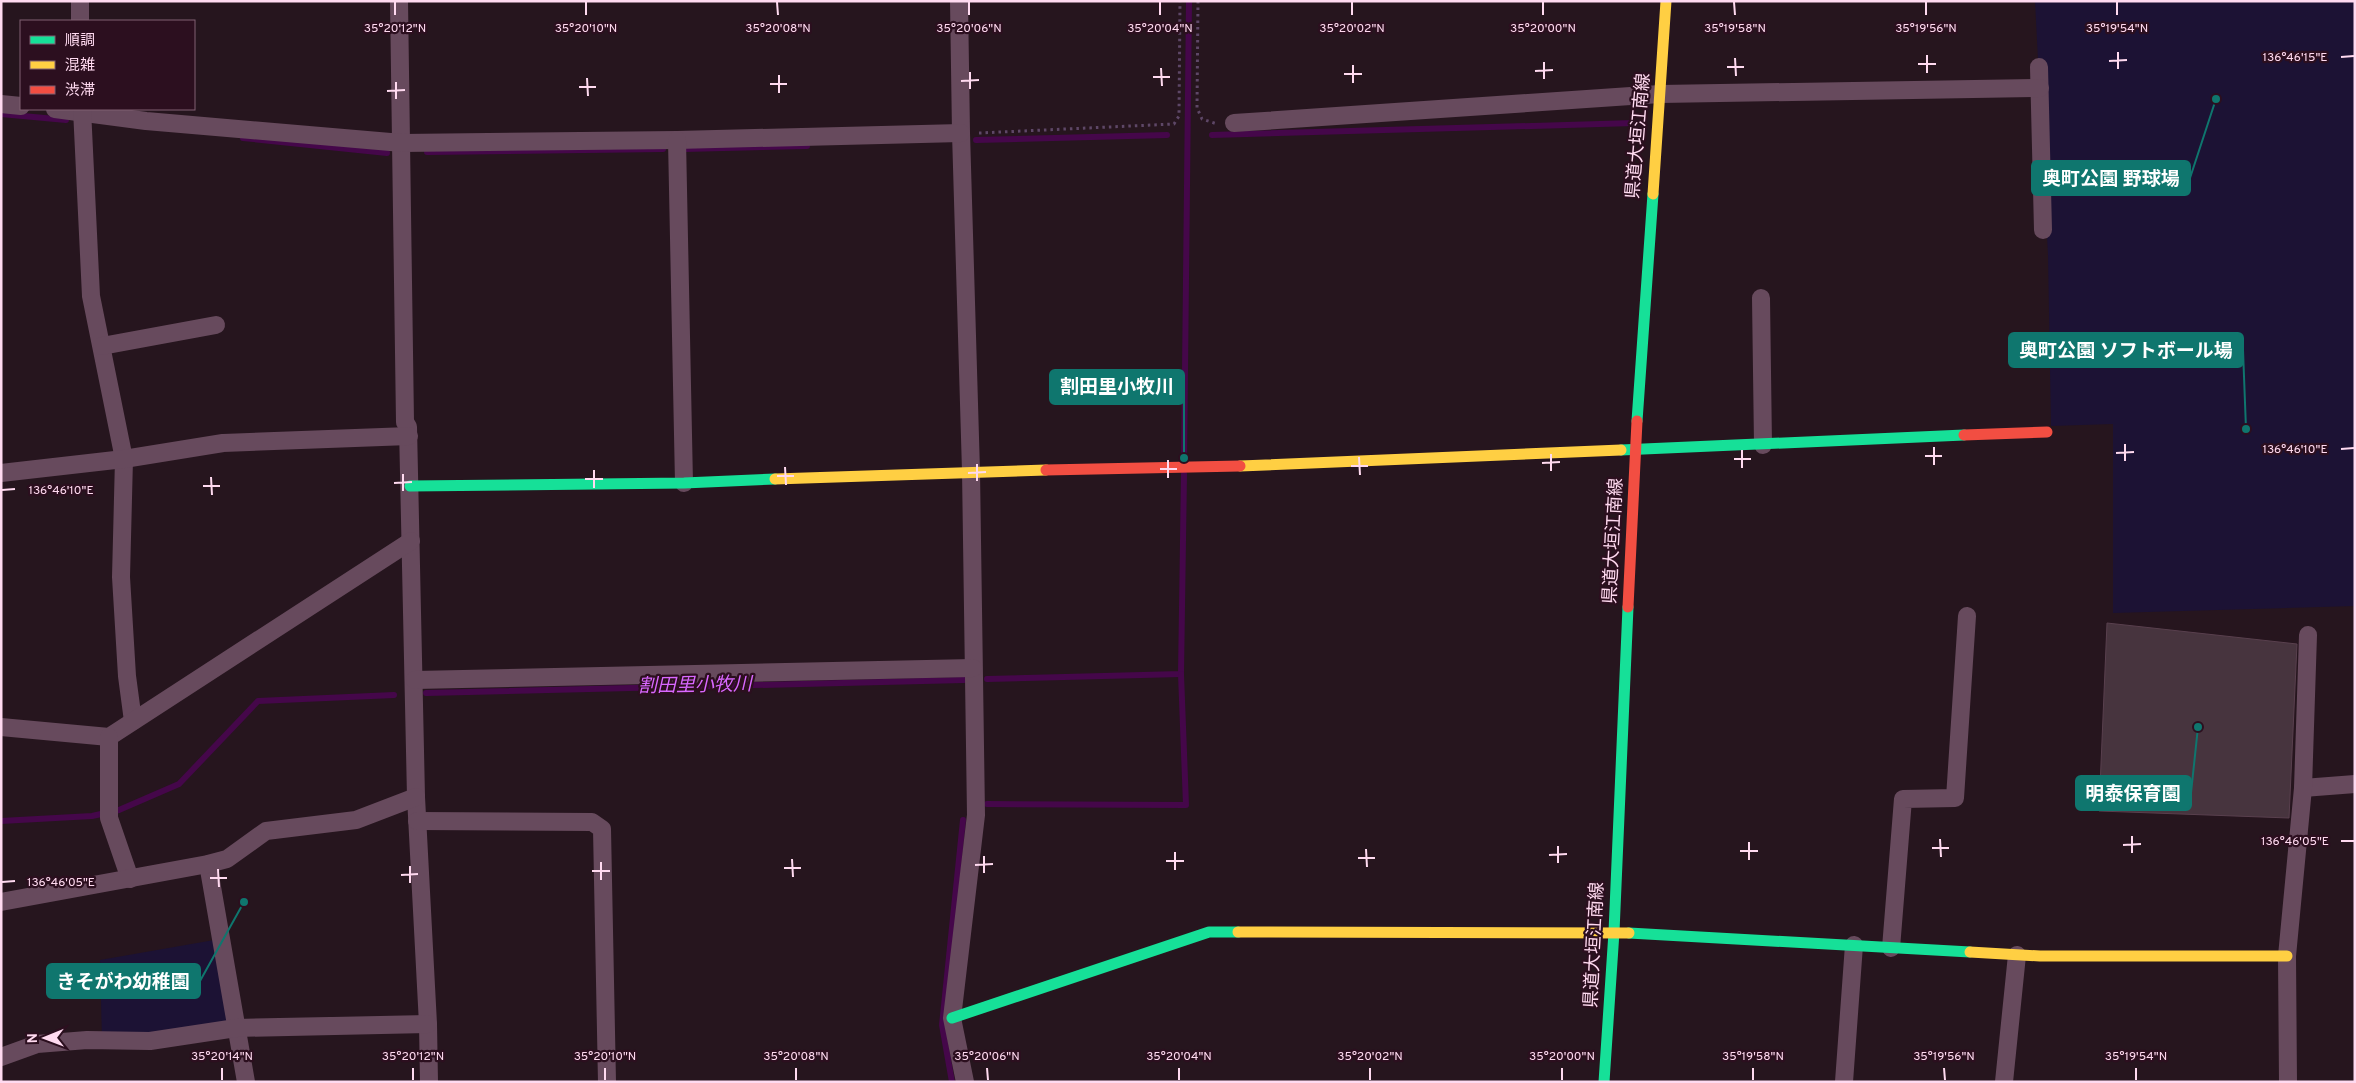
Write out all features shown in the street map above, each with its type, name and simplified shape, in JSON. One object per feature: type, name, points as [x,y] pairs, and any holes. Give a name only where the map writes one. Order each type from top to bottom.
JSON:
[{"type":"street","points":[[80,1],[80,20]]},
{"type":"street","points":[[399,1],[405,422],[408,427],[415,680],[416,797],[428,1024],[429,1082]]},
{"type":"street","points":[[959,1],[971,471],[976,815],[952,1018],[965,1082]]},
{"type":"street","name":"県道大垣江南線","points":[[1604,1082],[1614,932],[1635,450],[1666,1]]},
{"type":"street","points":[[2039,67],[2043,230]]},
{"type":"street","points":[[1234,123],[1660,94],[2040,88]]},
{"type":"street","points":[[1,104],[20,106]]},
{"type":"street","points":[[133,721],[127,676],[121,577],[124,459],[91,296],[82,110],[146,121],[402,143],[677,140],[961,133]]},
{"type":"street","points":[[677,140],[684,483]]},
{"type":"street","points":[[1762,298],[1763,444]]},
{"type":"street","points":[[102,346],[216,325]]},
{"type":"street","points":[[410,486],[684,483],[971,471],[1192,468],[2047,432]]},
{"type":"street","points":[[1,473],[124,459],[223,443],[408,436]]},
{"type":"street","points":[[1,727],[109,736],[411,541]]},
{"type":"street","points":[[1891,948],[1903,799],[1955,798],[1966,616]]},
{"type":"street","points":[[2288,1082],[2287,956],[2303,788],[2308,635]]},
{"type":"street","points":[[415,680],[973,668]]},
{"type":"street","points":[[109,736],[109,812],[130,879]]},
{"type":"street","points":[[2303,788],[2355,784]]},
{"type":"street","points":[[1,902],[208,864],[227,859],[266,831],[356,820],[416,797]]},
{"type":"street","points":[[417,821],[592,822],[602,829],[607,1082]]},
{"type":"street","points":[[208,864],[246,1082]]},
{"type":"street","points":[[952,1018],[1208,932],[1614,932],[2016,955],[2287,956]]},
{"type":"street","points":[[1844,1082],[1854,946]]},
{"type":"street","points":[[2004,1082],[2016,955]]},
{"type":"street","points":[[1,1057],[37,1044],[87,1040],[150,1041],[236,1028],[428,1024]]},
{"type":"path","points":[[961,133],[1174,124],[1179,116],[1180,1]]},
{"type":"path","points":[[1198,1],[1197,108],[1202,119],[1212,124],[1234,123]]},
{"type":"shaded area","points":[[2035,1],[2355,1],[2355,606],[2113,613],[2113,424],[2051,426],[2048,255]]},
{"type":"shaded area","points":[[220,939],[236,1028],[102,1040],[100,960]]},
{"type":"building","points":[[2107,623],[2297,644],[2289,818],[2099,811]]},
{"type":"waterway","name":"割田里小牧川","points":[[1184,464],[1189,1]]},
{"type":"waterway","points":[[1,114],[66,120]]},
{"type":"waterway","points":[[1212,135],[1634,123]]},
{"type":"waterway","points":[[976,140],[1167,135]]},
{"type":"waterway","points":[[243,138],[387,153]]},
{"type":"waterway","points":[[684,149],[807,146]]},
{"type":"waterway","points":[[427,152],[663,149]]},
{"type":"waterway","name":"割田里小牧川","points":[[987,679],[1181,674],[1184,474]]},
{"type":"waterway","points":[[987,804],[1186,805],[1181,674]]},
{"type":"waterway","name":"割田里小牧川","points":[[426,693],[964,680]]},
{"type":"waterway","name":"割田里小牧川","points":[[1,821],[92,816],[119,810],[179,784],[258,701],[394,695]]},
{"type":"waterway","points":[[952,1082],[942,1025],[963,820]]},
{"type":"traffic: fast","points":[[1637,421],[1653,194]]},
{"type":"traffic: fast","points":[[1621,450],[1964,435]]},
{"type":"traffic: fast","points":[[410,486],[684,483],[775,479]]},
{"type":"traffic: fast","points":[[1604,1082],[1614,932],[1628,607]]},
{"type":"traffic: fast","points":[[952,1018],[1209,932],[1238,932]]},
{"type":"traffic: fast","points":[[1629,933],[1970,952]]},
{"type":"traffic: slow","points":[[1653,194],[1666,1]]},
{"type":"traffic: slow","points":[[1240,466],[1621,450]]},
{"type":"traffic: slow","points":[[775,479],[1046,470]]},
{"type":"traffic: slow","points":[[1238,932],[1629,933]]},
{"type":"traffic: slow","points":[[1970,952],[2040,956],[2287,956]]},
{"type":"traffic: jam","points":[[1628,607],[1637,421]]},
{"type":"traffic: jam","points":[[1964,435],[2047,432]]},
{"type":"traffic: jam","points":[[1046,470],[1240,466]]},
{"type":"place","name":"奥町公園 野球場","points":[[2216,99]]},
{"type":"place","name":"奥町公園 ソフトボール場","points":[[2246,429]]},
{"type":"place","name":"割田里小牧川","points":[[1184,458]]},
{"type":"place","name":"明泰保育園","points":[[2198,727]]},
{"type":"place","name":"きそがわ幼稚園","points":[[244,902]]}]
